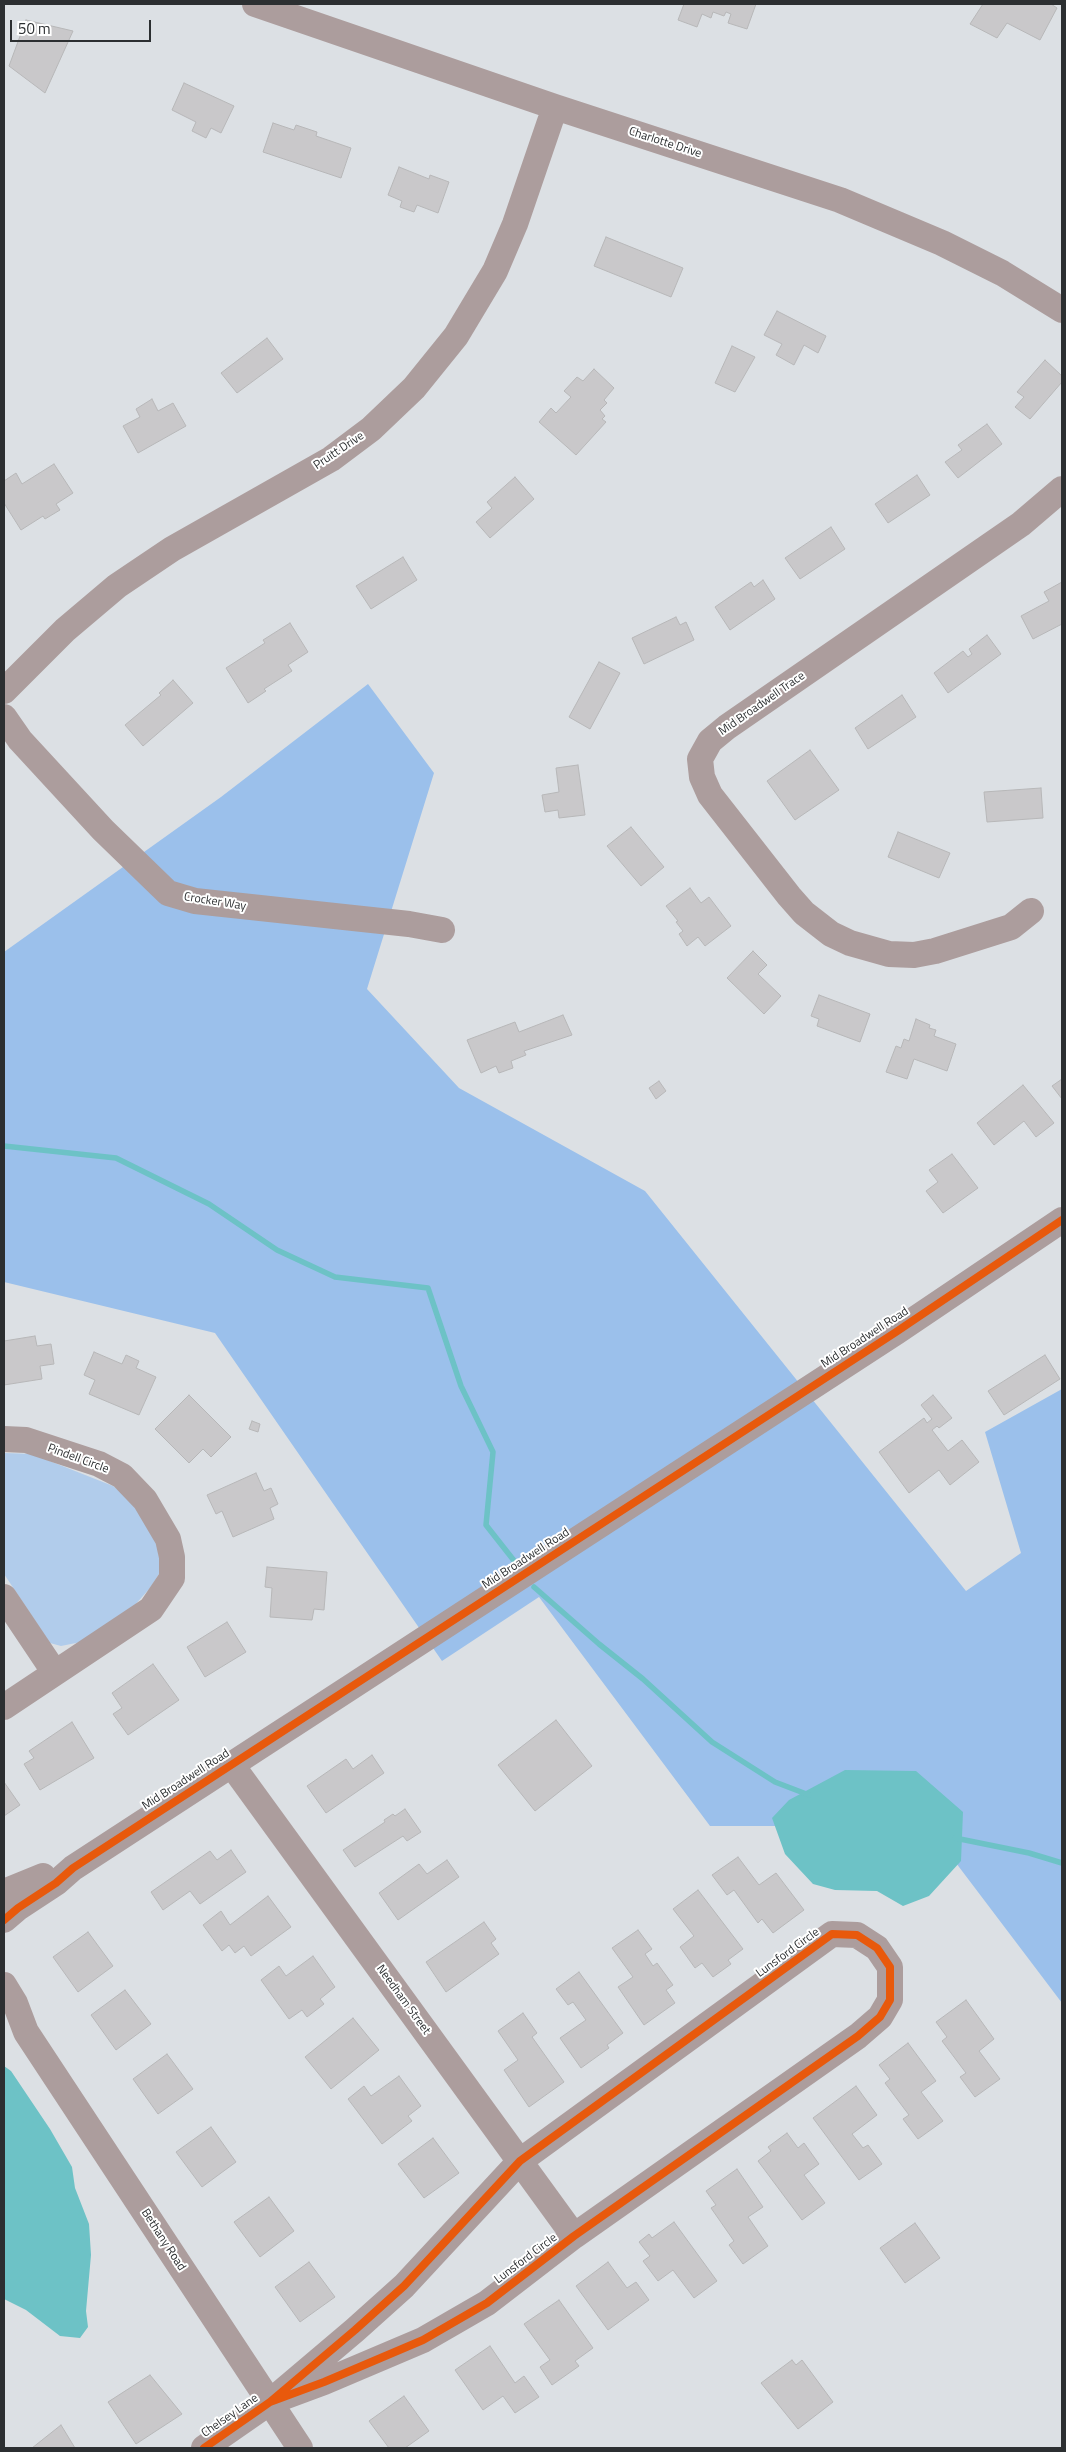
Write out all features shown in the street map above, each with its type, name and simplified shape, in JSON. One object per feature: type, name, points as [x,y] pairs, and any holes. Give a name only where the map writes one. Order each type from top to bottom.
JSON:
[{"type":"street","name":"Charlotte Drive","points":[[255,4],[555,107],[840,200],[942,243],[1002,273],[1062,310]]},
{"type":"street","name":"Pruitt Drive","points":[[4,691],[65,630],[118,586],[172,549],[330,459],[371,429],[414,388],[456,336],[495,271],[515,224],[555,107]]},
{"type":"street","name":"Mid Broadwell Trace","points":[[1031,911],[1011,927],[935,951],[914,955],[889,954],[850,943],[832,934],[804,913],[789,896],[710,795],[702,777],[700,759],[710,741],[727,727],[1020,524],[1062,489]]},
{"type":"street","name":"Crocker Way","points":[[4,717],[20,740],[103,830],[168,893],[195,901],[409,924],[442,930]]},
{"type":"street","name":"Mid Broadwell Road","points":[[4,1920],[18,1908],[56,1883],[73,1868],[896,1332],[1062,1220]]},
{"type":"street","name":"Pindell Circle","points":[[4,1439],[26,1440],[99,1464],[122,1476],[145,1500],[168,1539],[172,1557],[172,1578],[152,1609],[4,1707]]},
{"type":"street","points":[[4,1597],[55,1673]]},
{"type":"street","name":"Needham Street","points":[[231,1764],[574,2236]]},
{"type":"street","name":"Mid Broadwell Road","points":[[4,1892],[57,1871],[73,1868]]},
{"type":"street","name":"Lunsford Circle","points":[[832,1934],[857,1935],[877,1948],[890,1967],[890,2000],[880,2017],[858,2036],[574,2236],[487,2303],[423,2340],[324,2382],[270,2402],[404,2286],[520,2161],[832,1934]]},
{"type":"street","name":"Bethany Road","points":[[4,1985],[15,2002],[26,2032],[300,2448]]},
{"type":"street","name":"Bethany Road","points":[[4,2012],[26,2032]]},
{"type":"street","name":"Chelsey Lane","points":[[204,2448],[270,2402]]},
{"type":"shaded area","points":[[368,684],[434,773],[367,989],[459,1088],[645,1191],[966,1591],[1021,1553],[985,1432],[1062,1389],[1062,2003],[928,1826],[710,1826],[539,1597],[442,1661],[215,1333],[4,1282],[4,952],[221,797]]},
{"type":"shaded area","points":[[5,1453],[32,1454],[113,1486],[128,1498],[156,1536],[161,1571],[150,1588],[134,1606],[81,1642],[61,1646],[50,1643],[4,1574]]},
{"type":"shaded area","points":[[845,1770],[916,1771],[963,1812],[961,1861],[929,1896],[903,1906],[877,1891],[835,1890],[813,1884],[785,1854],[772,1818],[789,1800]]},
{"type":"shaded area","points":[[4,2066],[11,2071],[50,2129],[72,2167],[75,2188],[89,2224],[91,2255],[86,2311],[88,2327],[80,2338],[60,2336],[26,2310],[4,2299]]},
{"type":"building","points":[[684,4],[756,4],[747,29],[728,23],[731,14],[726,12],[724,16],[713,12],[711,18],[702,14],[697,27],[678,20]]},
{"type":"building","points":[[983,4],[1051,4],[1057,8],[1040,40],[1007,23],[997,38],[970,24]]},
{"type":"building","points":[[26,20],[73,31],[45,93],[9,66]]},
{"type":"building","points":[[184,83],[234,106],[221,133],[211,128],[206,138],[192,131],[196,122],[172,110]]},
{"type":"building","points":[[273,123],[294,130],[296,125],[317,132],[316,136],[351,148],[341,178],[263,152]]},
{"type":"building","points":[[399,167],[429,179],[430,175],[449,182],[438,213],[417,205],[414,212],[400,207],[402,201],[388,195]]},
{"type":"building","points":[[606,237],[683,268],[671,297],[594,266]]},
{"type":"building","points":[[777,311],[826,336],[818,353],[804,345],[794,365],[776,355],[782,344],[764,335]]},
{"type":"building","points":[[267,338],[283,359],[237,393],[221,373]]},
{"type":"building","points":[[732,346],[755,357],[735,392],[715,383]]},
{"type":"building","points":[[1045,360],[1062,376],[1062,382],[1030,419],[1015,407],[1024,397],[1017,392]]},
{"type":"building","points":[[594,369],[614,388],[604,400],[607,403],[600,410],[605,416],[602,419],[606,422],[576,455],[539,422],[551,408],[556,413],[571,397],[564,391],[577,377],[583,381]]},
{"type":"building","points":[[152,399],[158,411],[173,403],[186,426],[138,453],[123,426],[140,417],[136,409]]},
{"type":"building","points":[[987,424],[1002,444],[958,478],[945,462],[962,450],[958,445]]},
{"type":"building","points":[[54,464],[73,493],[56,504],[60,510],[45,519],[43,516],[21,530],[4,503],[4,481],[16,473],[22,484]]},
{"type":"building","points":[[917,475],[930,495],[888,523],[875,504]]},
{"type":"building","points":[[515,477],[534,499],[490,538],[476,522],[492,508],[487,502]]},
{"type":"building","points":[[831,527],[845,549],[800,579],[785,558]]},
{"type":"building","points":[[403,557],[417,580],[371,609],[356,586]]},
{"type":"building","points":[[763,580],[775,599],[730,630],[715,607],[751,582],[754,587]]},
{"type":"building","points":[[1062,582],[1062,624],[1033,639],[1021,616],[1049,601],[1044,592]]},
{"type":"building","points":[[676,617],[680,625],[686,622],[694,640],[644,664],[632,638]]},
{"type":"building","points":[[290,623],[308,652],[288,665],[292,671],[264,689],[266,691],[248,703],[226,668],[265,643],[263,640]]},
{"type":"building","points":[[987,635],[1001,654],[948,693],[934,673],[963,651],[968,657],[972,654],[969,649]]},
{"type":"building","points":[[599,662],[620,673],[590,729],[569,717]]},
{"type":"building","points":[[173,680],[193,703],[143,746],[125,725],[161,695],[159,693]]},
{"type":"building","points":[[902,695],[916,717],[868,749],[855,728]]},
{"type":"building","points":[[810,750],[839,790],[795,820],[767,781]]},
{"type":"building","points":[[578,765],[585,815],[559,818],[558,810],[545,812],[542,795],[559,792],[556,768]]},
{"type":"building","points":[[1041,788],[1043,818],[987,822],[984,792]]},
{"type":"building","points":[[631,827],[664,867],[641,886],[607,846]]},
{"type":"building","points":[[898,832],[950,853],[939,878],[888,857]]},
{"type":"building","points":[[690,888],[701,903],[709,897],[731,926],[705,946],[698,937],[687,946],[679,934],[683,931],[676,922],[678,921],[666,906]]},
{"type":"building","points":[[753,951],[767,965],[758,974],[781,996],[764,1014],[727,978]]},
{"type":"building","points":[[819,995],[870,1014],[860,1042],[817,1026],[819,1019],[811,1016]]},
{"type":"building","points":[[563,1015],[572,1035],[524,1051],[526,1055],[511,1061],[513,1068],[499,1073],[496,1066],[481,1073],[467,1040],[515,1022],[519,1032]]},
{"type":"building","points":[[916,1019],[930,1025],[929,1028],[936,1030],[934,1036],[956,1044],[947,1071],[914,1059],[907,1079],[886,1072],[896,1046],[901,1048],[904,1039],[909,1041]]},
{"type":"building","points":[[1062,1079],[1062,1099],[1052,1086]]},
{"type":"building","points":[[659,1081],[666,1091],[656,1099],[649,1088]]},
{"type":"building","points":[[1023,1085],[1054,1123],[1036,1137],[1024,1121],[994,1145],[977,1123]]},
{"type":"building","points":[[952,1154],[978,1188],[943,1213],[926,1191],[938,1182],[929,1170]]},
{"type":"building","points":[[35,1336],[37,1346],[51,1344],[54,1364],[40,1366],[42,1379],[4,1385],[4,1341]]},
{"type":"building","points":[[94,1352],[122,1364],[126,1355],[139,1361],[136,1368],[156,1377],[139,1415],[89,1394],[95,1380],[84,1375]]},
{"type":"building","points":[[1045,1355],[1060,1379],[1004,1415],[988,1391]]},
{"type":"building","points":[[189,1395],[231,1437],[211,1457],[203,1449],[189,1463],[155,1429]]},
{"type":"building","points":[[933,1395],[952,1418],[939,1428],[937,1426],[932,1430],[948,1451],[962,1440],[979,1462],[950,1485],[939,1470],[909,1493],[879,1452],[924,1418],[927,1423],[932,1419],[921,1405]]},
{"type":"building","points":[[252,1421],[260,1424],[258,1432],[249,1429]]},
{"type":"building","points":[[256,1473],[264,1491],[271,1488],[278,1504],[270,1508],[274,1519],[233,1537],[222,1511],[216,1514],[207,1495]]},
{"type":"building","points":[[267,1567],[327,1572],[324,1610],[314,1609],[312,1620],[270,1617],[272,1588],[265,1587]]},
{"type":"building","points":[[227,1622],[246,1652],[205,1677],[187,1647]]},
{"type":"building","points":[[153,1664],[179,1700],[128,1735],[113,1714],[122,1708],[112,1693]]},
{"type":"building","points":[[556,1720],[592,1766],[535,1811],[498,1765]]},
{"type":"building","points":[[72,1722],[94,1758],[40,1790],[24,1764],[34,1758],[29,1751]]},
{"type":"building","points":[[372,1755],[384,1773],[326,1813],[307,1786],[346,1759],[353,1769]]},
{"type":"building","points":[[4,1782],[20,1805],[4,1816]]},
{"type":"building","points":[[405,1809],[421,1832],[407,1841],[403,1836],[355,1867],[343,1850],[385,1822],[384,1820],[393,1814],[395,1816]]},
{"type":"building","points":[[231,1850],[246,1872],[200,1904],[190,1891],[163,1910],[151,1892],[210,1851],[217,1860]]},
{"type":"building","points":[[738,1857],[759,1885],[776,1873],[804,1910],[773,1933],[762,1919],[758,1923],[734,1890],[727,1895],[712,1875]]},
{"type":"building","points":[[447,1860],[459,1877],[398,1920],[379,1893],[419,1864],[427,1874]]},
{"type":"building","points":[[698,1890],[743,1949],[728,1960],[731,1964],[713,1977],[702,1963],[695,1968],[680,1947],[694,1936],[673,1909]]},
{"type":"building","points":[[268,1896],[291,1927],[251,1956],[244,1946],[235,1953],[229,1945],[222,1951],[203,1925],[221,1911],[230,1925]]},
{"type":"building","points":[[484,1922],[496,1939],[491,1943],[499,1954],[446,1992],[426,1962]]},
{"type":"building","points":[[638,1930],[652,1949],[645,1954],[653,1966],[657,1963],[673,1985],[666,1990],[675,2003],[644,2025],[618,1987],[633,1977],[612,1948]]},
{"type":"building","points":[[88,1932],[113,1966],[78,1992],[53,1957]]},
{"type":"building","points":[[313,1956],[335,1987],[320,1999],[324,2004],[307,2017],[302,2010],[289,2019],[261,1980],[279,1966],[286,1976]]},
{"type":"building","points":[[579,1972],[623,2033],[607,2045],[609,2048],[581,2068],[560,2038],[586,2020],[573,2002],[568,2005],[556,1989]]},
{"type":"building","points":[[125,1990],[151,2024],[116,2050],[91,2015]]},
{"type":"building","points":[[966,2000],[994,2039],[979,2051],[1000,2079],[975,2097],[960,2077],[966,2073],[942,2041],[947,2037],[936,2022]]},
{"type":"building","points":[[523,2013],[537,2033],[532,2037],[564,2082],[529,2107],[504,2070],[518,2060],[498,2031]]},
{"type":"building","points":[[353,2018],[379,2050],[331,2089],[305,2057]]},
{"type":"building","points":[[908,2043],[936,2081],[921,2092],[943,2121],[918,2139],[903,2119],[909,2115],[885,2083],[890,2079],[879,2065]]},
{"type":"building","points":[[167,2054],[193,2089],[158,2114],[133,2079]]},
{"type":"building","points":[[399,2076],[421,2106],[408,2116],[412,2121],[382,2144],[348,2099],[364,2086],[371,2096]]},
{"type":"building","points":[[856,2086],[877,2115],[852,2134],[863,2148],[868,2145],[882,2164],[859,2180],[813,2118]]},
{"type":"building","points":[[211,2127],[236,2162],[202,2187],[176,2152]]},
{"type":"building","points":[[787,2133],[798,2148],[804,2143],[819,2164],[804,2175],[825,2203],[802,2220],[758,2161],[771,2151],[768,2147]]},
{"type":"building","points":[[433,2138],[459,2173],[424,2198],[398,2164]]},
{"type":"building","points":[[737,2169],[763,2207],[748,2217],[768,2246],[743,2264],[729,2245],[734,2241],[711,2208],[716,2205],[706,2191]]},
{"type":"building","points":[[269,2197],[294,2231],[260,2257],[234,2222]]},
{"type":"building","points":[[674,2222],[717,2281],[694,2298],[673,2270],[658,2281],[643,2261],[650,2256],[639,2242],[649,2234],[652,2238]]},
{"type":"building","points":[[915,2223],[940,2258],[905,2283],[880,2248]]},
{"type":"building","points":[[309,2262],[335,2297],[300,2322],[275,2287]]},
{"type":"building","points":[[608,2262],[627,2288],[636,2282],[649,2300],[608,2330],[576,2286]]},
{"type":"building","points":[[559,2300],[593,2348],[575,2361],[579,2366],[552,2385],[540,2367],[550,2360],[524,2324]]},
{"type":"building","points":[[490,2346],[515,2383],[524,2376],[539,2397],[515,2413],[503,2396],[483,2410],[455,2370]]},
{"type":"building","points":[[792,2360],[796,2365],[802,2360],[833,2402],[798,2429],[761,2383]]},
{"type":"building","points":[[150,2375],[182,2414],[136,2444],[108,2402]]},
{"type":"building","points":[[404,2396],[429,2431],[405,2448],[389,2448],[369,2421]]},
{"type":"building","points":[[61,2425],[75,2448],[32,2448]]},
{"type":"waterway","points":[[4,1146],[116,1158],[209,1204],[277,1250],[335,1277],[428,1288],[461,1386],[493,1452],[486,1525],[519,1567]]},
{"type":"waterway","points":[[534,1587],[599,1644],[643,1679],[712,1742],[775,1782],[809,1795]]},
{"type":"waterway","points":[[955,1838],[1029,1853],[1062,1863]]},
{"type":"cycle path","points":[[4,1920],[18,1908],[56,1883],[73,1868],[896,1332],[1062,1220]]},
{"type":"cycle path","points":[[204,2448],[270,2402],[404,2286],[520,2161],[832,1934],[857,1935],[877,1948],[890,1967],[890,2000],[880,2017],[858,2036],[574,2236],[487,2303],[423,2340],[324,2382],[270,2402]]}]
